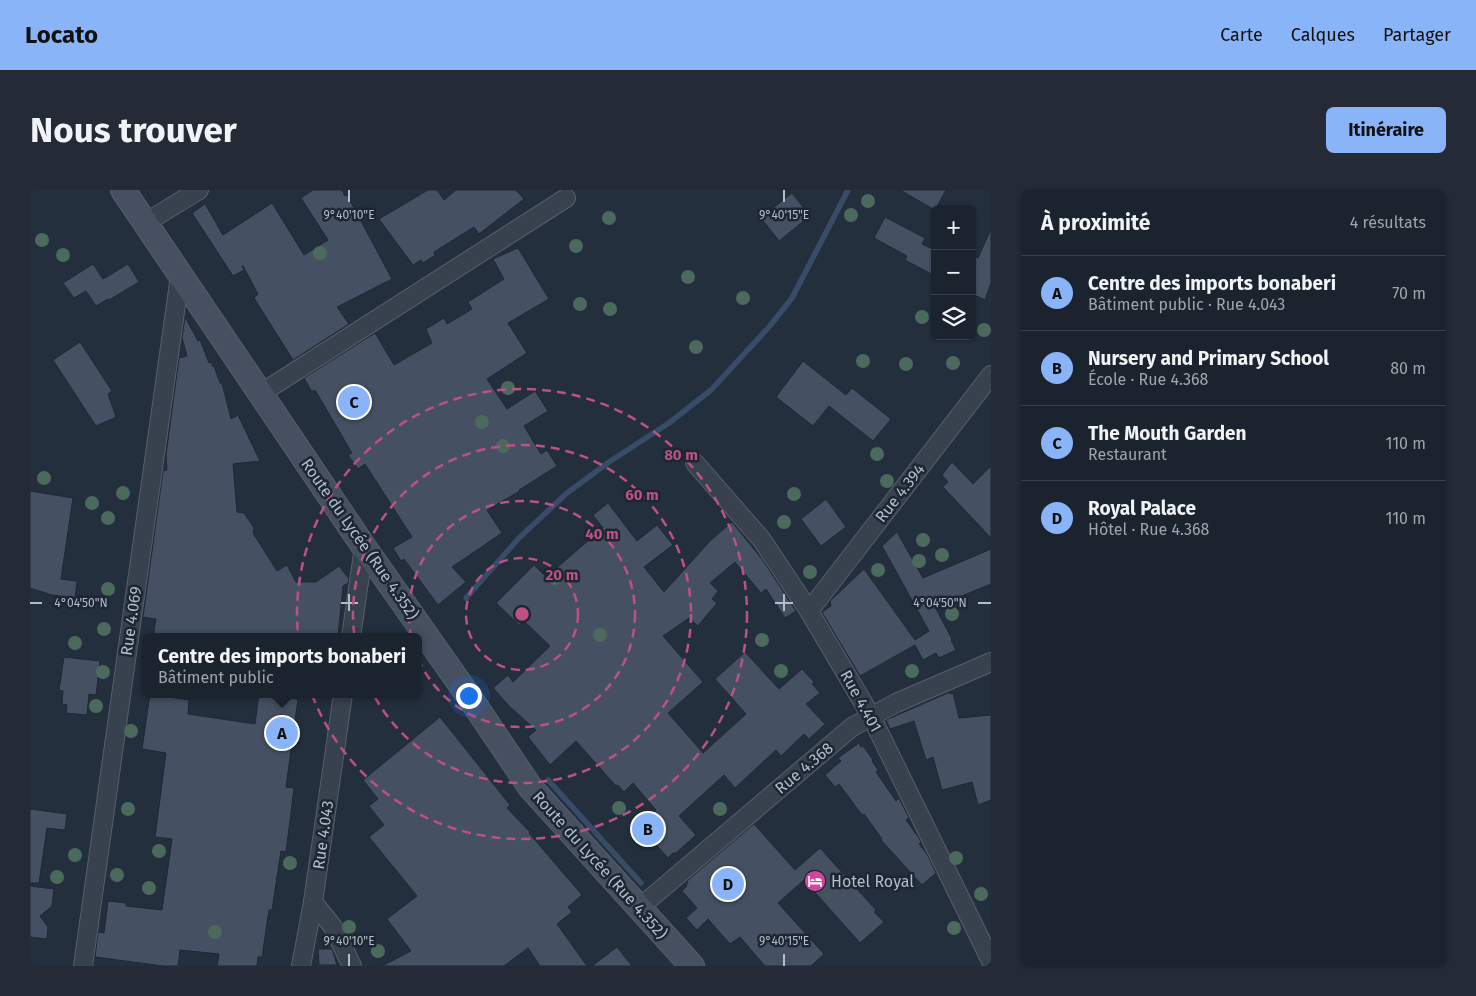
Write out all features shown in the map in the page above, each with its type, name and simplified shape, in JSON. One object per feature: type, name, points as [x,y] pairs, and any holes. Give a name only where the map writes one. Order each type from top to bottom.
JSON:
[{"type":"main road","name":"Route du Lycée (Rue 4.352)","points":[[123,190],[364,547],[530,787],[692,966]]},
{"type":"street","points":[[145,223],[199,190]]},
{"type":"street","points":[[260,394],[566,198]]},
{"type":"street","name":"Rue 4.069","points":[[82,966],[180,276]]},
{"type":"street","name":"Rue 4.394","points":[[809,611],[991,375]]},
{"type":"street","name":"Rue 4.401","points":[[695,463],[762,540],[809,611],[870,716],[991,961]]},
{"type":"street","points":[[352,633],[364,547]]},
{"type":"street","name":"Rue 4.368","points":[[639,908],[852,728],[870,716],[896,703],[991,662]]},
{"type":"street","name":"Rue 4.043","points":[[301,966],[313,902],[342,698]]},
{"type":"street","points":[[313,902],[333,927],[352,966]]},
{"type":"building","points":[[313,190],[342,190],[345,196],[347,195],[392,279],[337,307],[349,324],[293,360],[254,298],[258,294],[243,266],[244,270],[233,276],[192,213],[205,204],[223,235],[272,203],[304,255],[328,240],[301,198]]},
{"type":"building","points":[[428,190],[437,190],[444,200],[456,190],[516,190],[524,199],[479,234],[474,227],[434,252],[435,255],[423,263],[421,260],[413,265],[379,219]]},
{"type":"building","points":[[900,190],[946,190],[938,205],[931,205],[931,208]]},
{"type":"building","points":[[792,193],[810,216],[779,241],[761,218]]},
{"type":"building","points":[[885,217],[925,238],[922,244],[931,248],[931,274],[905,260],[907,256],[874,238]]},
{"type":"building","points":[[991,229],[991,283],[985,300],[976,296],[976,257],[978,258]]},
{"type":"building","points":[[518,248],[549,299],[508,323],[527,353],[487,379],[507,409],[535,391],[548,411],[524,426],[541,454],[547,450],[557,466],[487,510],[502,533],[452,567],[466,582],[438,605],[404,559],[401,561],[393,548],[412,537],[365,464],[358,469],[348,455],[352,453],[315,390],[312,392],[304,378],[375,333],[394,365],[432,343],[426,329],[444,318],[447,324],[472,309],[468,302],[504,279],[493,259]]},
{"type":"building","points":[[93,264],[103,279],[128,264],[139,282],[96,306],[86,291],[74,298],[63,283]]},
{"type":"building","points":[[185,317],[198,341],[200,340],[209,363],[211,362],[214,366],[220,383],[222,383],[231,419],[238,415],[260,461],[233,464],[237,512],[244,513],[254,528],[253,533],[277,571],[287,565],[296,582],[316,582],[339,566],[349,579],[348,583],[343,586],[338,633],[154,633],[156,619],[143,617],[163,471],[167,470],[166,455],[179,358],[187,356],[182,338]]},
{"type":"building","points":[[80,342],[112,391],[108,394],[116,417],[96,426],[53,360]]},
{"type":"building","points":[[803,361],[846,395],[852,388],[891,419],[873,441],[829,406],[813,426],[776,397]]},
{"type":"building","points":[[952,462],[973,484],[991,466],[991,538],[943,487],[948,482],[942,475]]},
{"type":"building","points":[[30,491],[73,498],[61,579],[77,581],[75,598],[52,595],[30,588]]},
{"type":"building","points":[[826,499],[846,527],[821,546],[801,519]]},
{"type":"building","points":[[608,503],[637,541],[657,525],[673,545],[644,567],[664,592],[710,541],[732,522],[762,559],[796,611],[785,618],[766,589],[761,593],[735,562],[710,583],[718,591],[712,599],[717,603],[698,626],[689,618],[663,636],[703,682],[668,713],[703,753],[746,714],[715,679],[745,652],[779,689],[802,669],[814,682],[812,684],[820,693],[806,704],[825,724],[809,739],[804,734],[781,756],[776,750],[735,788],[724,775],[679,816],[696,835],[668,858],[640,827],[656,810],[633,783],[624,792],[618,785],[616,786],[576,741],[550,765],[528,737],[536,730],[509,706],[493,688],[508,675],[513,682],[550,646],[524,621],[519,625],[496,603],[534,565],[546,577],[603,528],[593,515]]},
{"type":"building","points":[[897,532],[923,578],[991,549],[991,584],[935,607],[956,650],[939,658],[936,653],[923,660],[915,645],[860,676],[822,612],[831,606],[830,601],[864,569],[915,640],[929,631],[882,546]]},
{"type":"building","points":[[64,657],[100,661],[96,695],[89,694],[87,715],[66,713],[67,705],[62,704],[63,691],[59,690]]},
{"type":"building","points":[[950,692],[950,694],[953,693],[959,718],[991,715],[991,800],[978,805],[972,782],[942,790],[933,757],[926,760],[914,721],[890,729],[886,720]]},
{"type":"building","points":[[149,698],[189,700],[188,714],[255,724],[258,698],[298,699],[286,787],[294,788],[286,852],[281,851],[272,910],[269,910],[262,957],[258,957],[257,966],[217,966],[219,954],[180,950],[178,966],[163,966],[95,957],[98,932],[104,933],[108,901],[126,903],[126,906],[162,910],[172,839],[155,837],[166,753],[142,749]]},
{"type":"building","points":[[440,717],[510,805],[507,808],[530,832],[582,895],[568,907],[572,912],[557,924],[587,966],[540,966],[528,948],[504,966],[382,966],[411,951],[387,919],[417,896],[369,837],[384,825],[369,806],[378,799],[363,780]]},
{"type":"building","points":[[859,743],[873,760],[878,770],[876,772],[896,801],[899,798],[909,818],[906,820],[919,838],[921,842],[919,844],[927,854],[936,873],[922,885],[881,840],[864,814],[862,815],[839,784],[835,787],[825,775],[841,761],[838,758]]},
{"type":"building","points":[[30,809],[67,814],[65,830],[47,828],[39,883],[30,883]]},
{"type":"building","points":[[754,824],[795,870],[820,848],[876,910],[874,912],[884,922],[860,943],[804,880],[778,903],[824,954],[811,966],[765,966],[740,937],[730,944],[708,919],[697,930],[686,918],[697,908],[682,891],[686,887],[688,880]]},
{"type":"building","points":[[30,886],[54,889],[52,906],[40,916],[48,927],[47,939],[30,937]]},
{"type":"building","points":[[617,947],[632,966],[592,966]]},
{"type":"building","points":[[318,949],[332,949],[337,965],[319,965]]},
{"type":"waterway","points":[[466,598],[519,538],[567,493],[609,462],[669,423],[711,390],[769,327],[792,298],[848,190]]},
{"type":"waterway","points":[[548,780],[641,883]]},
{"type":"place","name":"The Mouth Garden","points":[[354,402]]},
{"type":"place","name":"Centre des imports bonaberi","points":[[282,733]]},
{"type":"place","name":"Nursery and Primary School","points":[[648,829]]},
{"type":"place","name":"Hotel Royal","points":[[815,881]]},
{"type":"place","name":"Royal Palace","points":[[728,884]]}]
